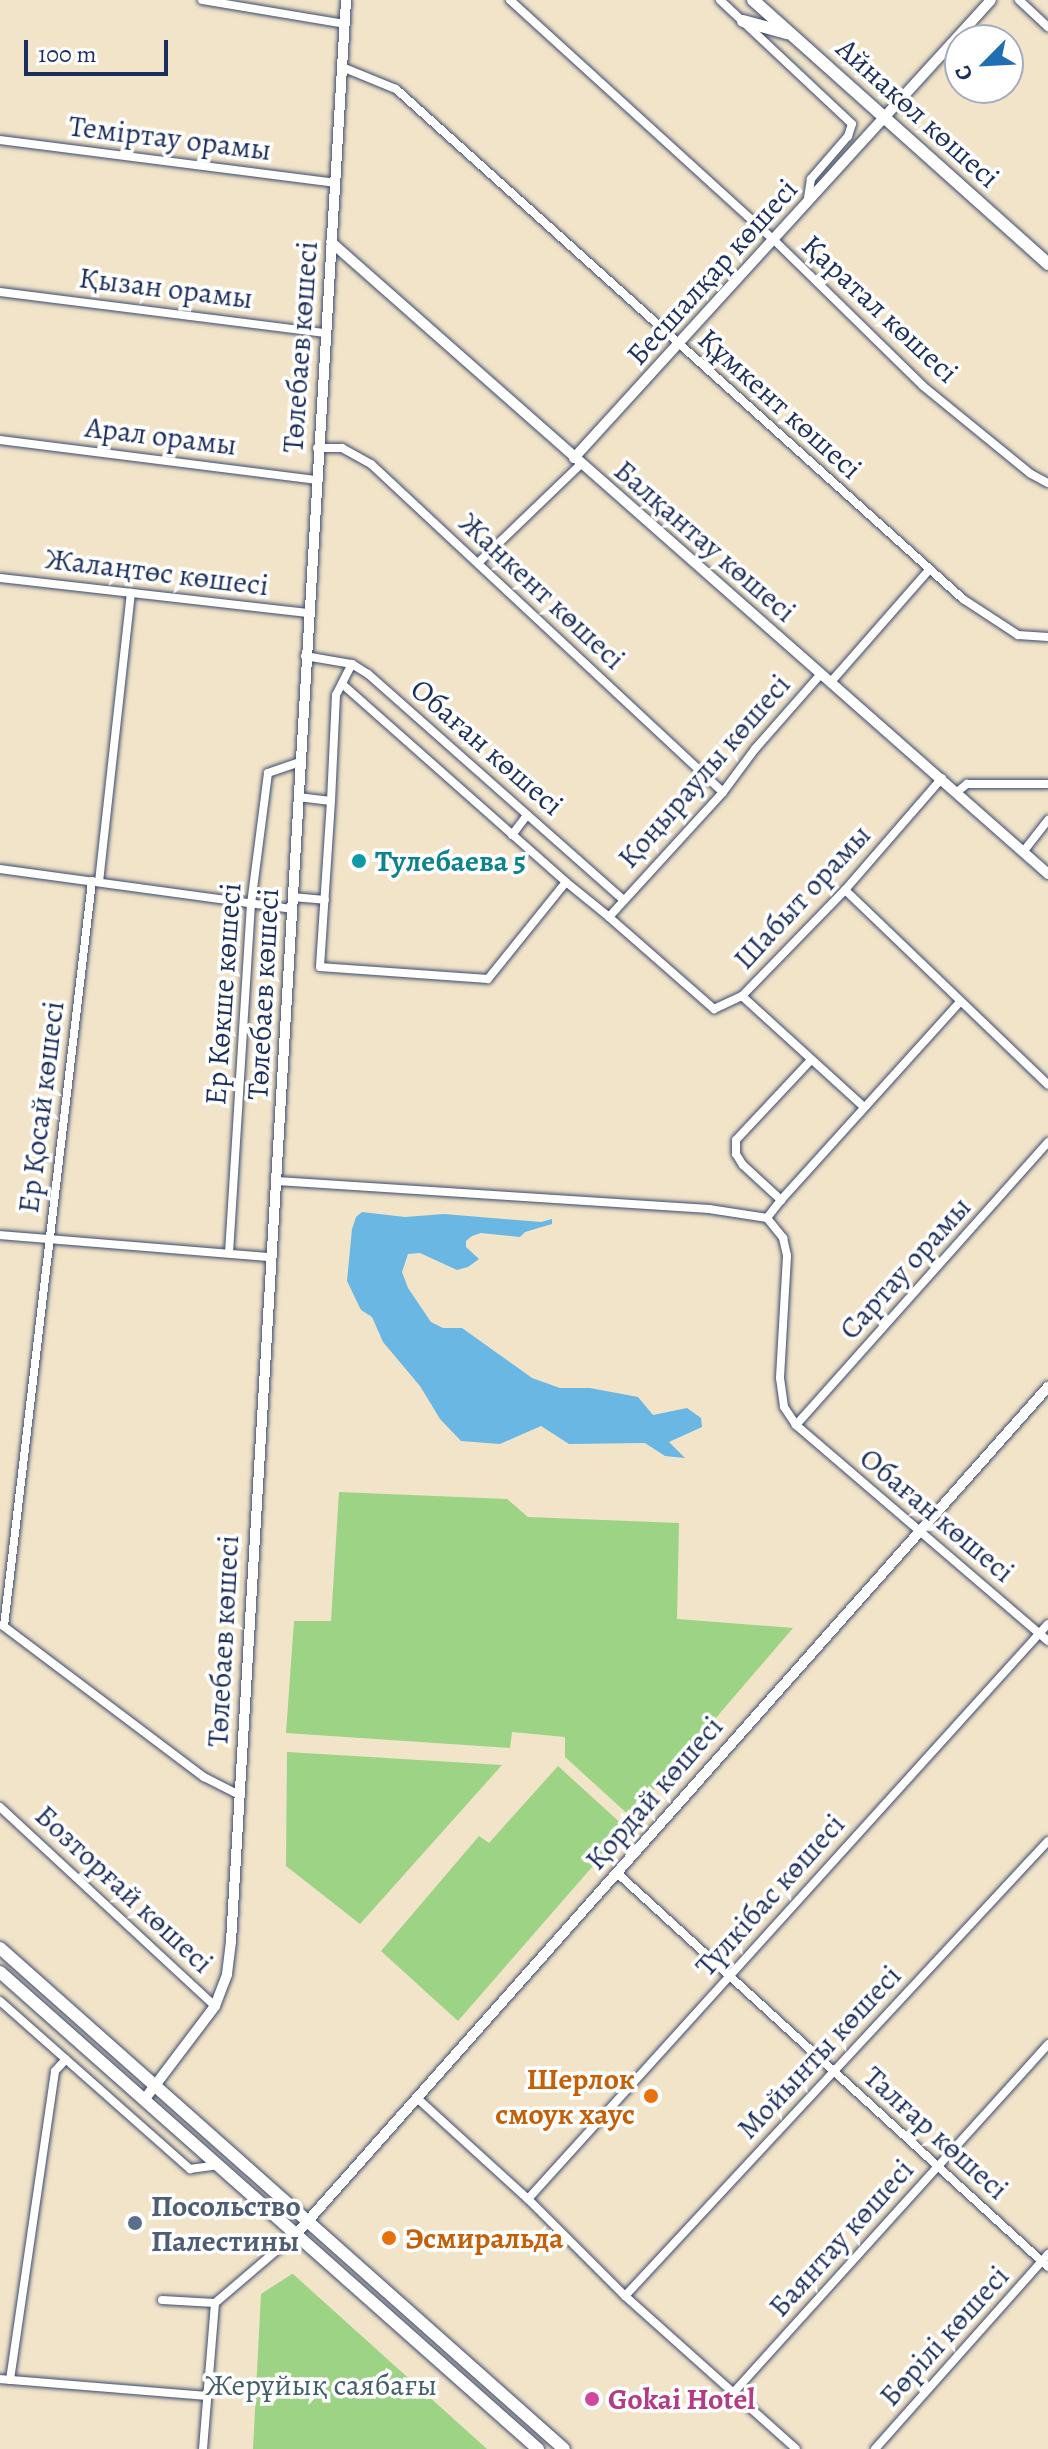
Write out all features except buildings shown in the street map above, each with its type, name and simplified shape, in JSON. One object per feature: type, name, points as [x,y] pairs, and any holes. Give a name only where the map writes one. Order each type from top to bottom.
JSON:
[{"type":"main road","name":"Айнакөл көшесі","points":[[753,0],[764,6],[790,34],[1048,264]]},
{"type":"main road","points":[[743,21],[790,34]]},
{"type":"main road","points":[[0,1948],[564,2449]]},
{"type":"main road","points":[[0,1972],[298,2232],[538,2449]]},
{"type":"street","points":[[202,0],[345,24]]},
{"type":"street","name":"Төлебаев көшесі","points":[[144,2100],[215,2006],[227,1974],[231,1942],[317,448],[346,0]]},
{"type":"street","name":"Қаратал көшесі","points":[[510,0],[772,238],[923,386],[1031,474],[1048,483]]},
{"type":"street","points":[[720,0],[852,124],[848,136],[811,179],[807,204]]},
{"type":"street","name":"Бесшалқар көшесі","points":[[577,461],[772,238],[807,204],[991,0]]},
{"type":"street","points":[[1019,0],[1048,27]]},
{"type":"street","name":"Құмкент көшесі","points":[[342,67],[396,89],[963,599],[1018,635],[1048,637]]},
{"type":"street","name":"Теміртау орамы","points":[[0,140],[334,183]]},
{"type":"street","name":"Балқантау көшесі","points":[[331,242],[1048,874]]},
{"type":"street","name":"Қызан орамы","points":[[0,292],[325,333]]},
{"type":"street","name":"Арал орамы","points":[[0,440],[317,480]]},
{"type":"street","name":"Жанкент көшесі","points":[[317,448],[342,448],[357,453],[723,792]]},
{"type":"street","points":[[478,563],[577,461]]},
{"type":"street","points":[[830,683],[929,570]]},
{"type":"street","name":"Жалаңтөс көшесі","points":[[0,578],[308,613]]},
{"type":"street","name":"Ер Қосай көшесі","points":[[2,1626],[131,593]]},
{"type":"street","points":[[305,656],[352,664],[336,695],[320,967],[488,979],[566,882]]},
{"type":"street","name":"Обаған көшесі","points":[[352,664],[623,900]]},
{"type":"street","name":"Қоңыраулы көшесі","points":[[609,917],[723,792],[755,749],[821,674]]},
{"type":"street","points":[[342,684],[714,1009],[742,996]]},
{"type":"street","name":"Ер Көкше көшесі","points":[[229,1253],[251,904],[268,773],[300,762]]},
{"type":"street","name":"Шабыт орамы","points":[[864,1107],[742,996],[845,890],[942,778]]},
{"type":"street","points":[[957,792],[967,784],[1048,784]]},
{"type":"street","points":[[298,797],[331,801]]},
{"type":"street","points":[[512,835],[527,815]]},
{"type":"street","points":[[1023,852],[1048,820]]},
{"type":"street","points":[[0,869],[291,909]]},
{"type":"street","points":[[845,890],[1048,1085]]},
{"type":"street","points":[[292,897],[325,900]]},
{"type":"street","points":[[767,1218],[960,1002]]},
{"type":"street","points":[[781,1200],[743,1165],[736,1154],[736,1140],[810,1061]]},
{"type":"street","name":"Сартау орамы","points":[[796,1425],[1048,1142]]},
{"type":"street","points":[[277,1181],[709,1209],[767,1218],[783,1238],[787,1256],[780,1378],[784,1407],[796,1425]]},
{"type":"street","points":[[0,1235],[270,1257]]},
{"type":"street","name":"Қордай көшесі","points":[[298,2232],[1048,1387]]},
{"type":"street","name":"Обаған көшесі","points":[[796,1425],[918,1533],[1048,1641]]},
{"type":"street","name":"Түлкібас көшесі","points":[[528,2199],[1048,1624]]},
{"type":"street","points":[[2,1626],[204,1777],[238,1794]]},
{"type":"street","name":"Бозторғай көшесі","points":[[0,1807],[215,2006]]},
{"type":"street","name":"Мойынты көшесі","points":[[625,2296],[1048,1841]]},
{"type":"street","name":"Талғар көшесі","points":[[616,1872],[832,2072],[1046,2261]]},
{"type":"street","points":[[0,2001],[190,2169],[219,2165]]},
{"type":"street","name":"Баянтау көшесі","points":[[734,2392],[1048,2044]]},
{"type":"street","points":[[10,2380],[55,2071],[66,2059]]},
{"type":"street","points":[[418,2099],[528,2199],[625,2296],[796,2449]]},
{"type":"street","points":[[162,2300],[215,2303],[298,2232]]},
{"type":"street","name":"Бөрілі көшесі","points":[[875,2449],[1046,2261]]},
{"type":"street","points":[[203,2449],[215,2303]]},
{"type":"street","points":[[0,2379],[206,2396]]},
{"type":"green space","points":[[339,1492],[507,1499],[528,1517],[679,1523],[677,1619],[793,1628],[631,1817],[565,1757],[565,1737],[512,1732],[510,1748],[286,1733],[294,1621],[331,1621]]},
{"type":"green space","points":[[287,1752],[502,1765],[360,1924],[286,1866]]},
{"type":"green space","points":[[558,1766],[626,1828],[458,2021],[381,1951],[479,1836],[489,1843]]},
{"type":"green space","name":"Жерұйық саябағы","points":[[293,2274],[487,2449],[253,2449],[261,2294]]},
{"type":"water","points":[[362,1212],[405,1217],[444,1214],[541,1222],[552,1219],[552,1224],[525,1232],[520,1237],[481,1233],[472,1236],[466,1241],[466,1247],[479,1259],[457,1270],[420,1253],[408,1254],[402,1272],[408,1288],[431,1322],[443,1328],[462,1328],[532,1378],[560,1388],[590,1388],[638,1397],[653,1415],[687,1408],[701,1418],[702,1427],[669,1442],[685,1458],[665,1456],[645,1443],[569,1444],[541,1426],[500,1444],[461,1441],[440,1419],[420,1386],[383,1342],[372,1317],[361,1310],[347,1281],[352,1229],[356,1217]]},
{"type":"place","name":"Тулебаева 5","points":[[359,861]]},
{"type":"place","name":"Шерлок смоук хаус","points":[[651,2096]]},
{"type":"place","name":"Посольство Палестины","points":[[135,2223]]},
{"type":"place","name":"Эсмиральда","points":[[389,2238]]},
{"type":"place","name":"Gokai Hotel","points":[[592,2399]]}]
